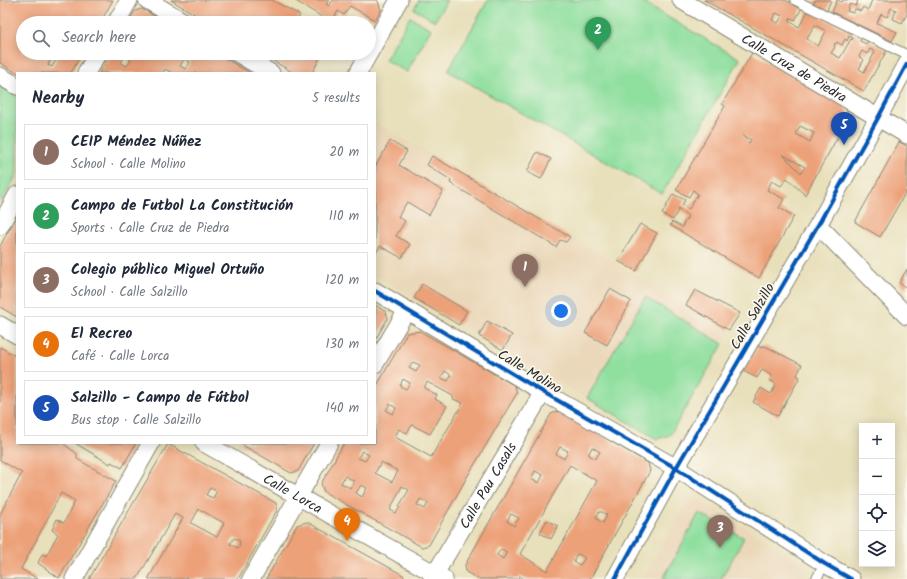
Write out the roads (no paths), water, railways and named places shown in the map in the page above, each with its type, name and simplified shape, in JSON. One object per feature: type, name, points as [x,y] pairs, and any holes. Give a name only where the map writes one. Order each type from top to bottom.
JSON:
[{"type":"street","points":[[120,16],[129,0]]},
{"type":"street","points":[[147,0],[174,16]]},
{"type":"street","points":[[376,41],[399,0]]},
{"type":"street","name":"Calle Cruz de Piedra","points":[[681,0],[907,135]]},
{"type":"street","points":[[87,72],[94,60]]},
{"type":"street","points":[[249,60],[269,72]]},
{"type":"street","points":[[359,72],[365,60]]},
{"type":"street","name":"Calle Salzillo","points":[[615,579],[676,468],[818,225],[907,64]]},
{"type":"street","points":[[0,76],[16,85]]},
{"type":"street","points":[[0,226],[16,197]]},
{"type":"street","points":[[818,225],[907,316]]},
{"type":"street","name":"Calle Molino","points":[[376,292],[543,392],[676,468],[820,572],[851,579]]},
{"type":"street","points":[[376,362],[407,310]]},
{"type":"street","points":[[0,325],[16,334]]},
{"type":"street","name":"Calle Pau Casals","points":[[437,577],[543,392]]},
{"type":"street","points":[[74,579],[150,444]]},
{"type":"street","name":"Calle Lorca","points":[[206,444],[437,577]]},
{"type":"street","points":[[251,579],[328,444]]},
{"type":"lane","points":[[795,0],[907,55]]},
{"type":"place","name":"Campo de Futbol La Constitución","points":[[598,50]]},
{"type":"place","name":"Salzillo - Campo de Fútbol","points":[[844,145]]},
{"type":"place","name":"CEIP Méndez Núñez","points":[[525,287]]},
{"type":"place","name":"El Recreo","points":[[347,541]]},
{"type":"place","name":"Colegio público Miguel Ortuño","points":[[720,548]]}]
